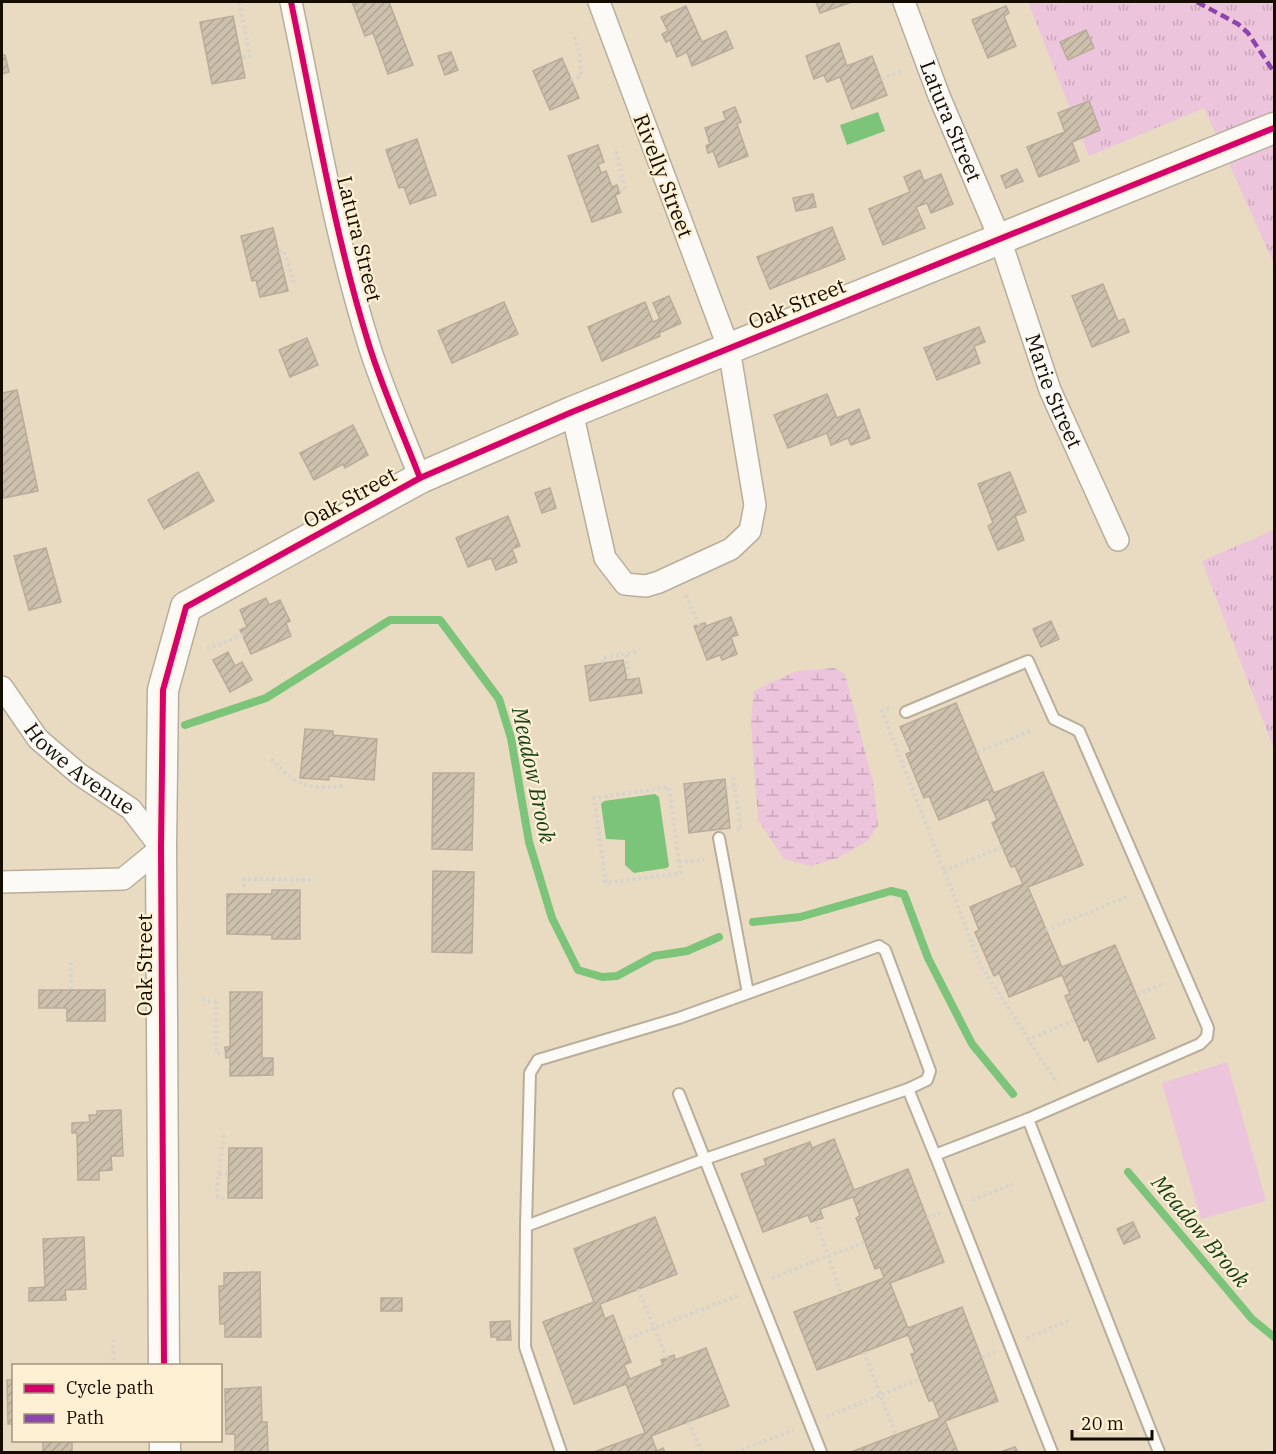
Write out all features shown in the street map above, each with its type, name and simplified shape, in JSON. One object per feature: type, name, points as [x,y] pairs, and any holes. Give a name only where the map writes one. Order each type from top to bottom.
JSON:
[{"type":"street","name":"Latura Street","points":[[291,2],[328,185],[358,306],[378,369],[420,478]]},
{"type":"street","name":"Rivelly Street","points":[[572,412],[605,558],[625,584],[635,586],[659,582],[741,542],[753,523],[754,488],[729,349],[599,2]]},
{"type":"street","name":"Latura Street","points":[[904,2],[939,96],[1000,239]]},
{"type":"street","name":"Oak Street","points":[[164,1364],[161,848],[163,690],[186,607],[420,478],[572,412],[1275,128]]},
{"type":"street","name":"Marie Street","points":[[1000,239],[1050,390],[1118,540]]},
{"type":"street","name":"Howe Avenue","points":[[2,687],[38,739],[79,774],[131,809],[161,848]]},
{"type":"street","points":[[2,882],[123,879],[161,848]]},
{"type":"lane","points":[[906,712],[1028,661],[1054,720],[1079,731],[1208,1028],[1207,1037],[1200,1044],[1028,1119],[935,1155]]},
{"type":"lane","points":[[719,838],[748,993]]},
{"type":"lane","points":[[526,1226],[705,1159],[908,1089],[927,1080],[930,1071],[883,947],[879,946],[679,1018],[538,1060],[530,1073],[526,1226],[525,1347],[561,1452]]},
{"type":"lane","points":[[908,1089],[1052,1452]]},
{"type":"lane","points":[[679,1094],[821,1452]]},
{"type":"lane","points":[[1028,1119],[1159,1452]]},
{"type":"path","points":[[239,2],[250,56],[241,58]]},
{"type":"path","points":[[571,80],[581,76],[580,53],[573,34]]},
{"type":"path","points":[[881,79],[908,69]]},
{"type":"path","points":[[616,151],[625,189],[619,191]]},
{"type":"path","points":[[279,252],[284,251],[294,283]]},
{"type":"path","points":[[678,573],[699,625]]},
{"type":"path","points":[[207,649],[243,635]]},
{"type":"path","points":[[602,663],[603,658],[626,655],[639,649]]},
{"type":"path","points":[[626,655],[629,677]]},
{"type":"path","points":[[906,712],[894,706],[882,711],[981,966],[1057,1083]]},
{"type":"path","points":[[977,752],[1031,731]]},
{"type":"path","points":[[271,759],[293,781],[307,787],[343,786]]},
{"type":"path","points":[[719,838],[731,830],[741,829],[734,777]]},
{"type":"path","points":[[726,787],[734,786]]},
{"type":"path","points":[[669,788],[679,862],[681,873],[606,883],[594,798],[669,788]]},
{"type":"path","points":[[944,871],[1002,847]]},
{"type":"path","points":[[679,862],[723,858]]},
{"type":"path","points":[[244,886],[244,879],[311,880]]},
{"type":"path","points":[[1046,930],[1129,896]]},
{"type":"path","points":[[71,962],[71,990]]},
{"type":"path","points":[[1137,995],[1165,983]]},
{"type":"path","points":[[202,999],[216,1003],[216,1053],[225,1053]]},
{"type":"path","points":[[1027,1040],[1075,1020]]},
{"type":"path","points":[[224,1135],[218,1197],[226,1199]]},
{"type":"path","points":[[219,1174],[229,1174]]},
{"type":"path","points":[[816,1221],[841,1294]]},
{"type":"path","points":[[623,1340],[865,1242]]},
{"type":"path","points":[[638,1289],[667,1358]]},
{"type":"path","points":[[113,1364],[114,1340]]},
{"type":"path","points":[[864,1352],[896,1435]]},
{"type":"path","points":[[688,1422],[702,1452]]},
{"type":"green space","points":[[1028,2],[1274,2],[1274,264],[1204,108],[1089,156]]},
{"type":"green space","points":[[1274,530],[1274,749],[1202,561]]},
{"type":"green space","points":[[834,668],[845,674],[873,782],[878,825],[867,841],[838,858],[811,866],[784,859],[758,820],[751,722],[754,691],[796,671]]},
{"type":"green space","points":[[1227,1062],[1266,1201],[1201,1219],[1162,1083]]},
{"type":"shaded area","points":[[878,112],[885,131],[847,145],[840,125]]},
{"type":"shaded area","points":[[655,794],[659,797],[669,866],[634,873],[625,865],[625,840],[606,839],[601,804],[604,801]]},
{"type":"building","points":[[352,2],[389,2],[413,65],[388,74],[373,33],[365,36]]},
{"type":"building","points":[[816,2],[852,2],[820,13]]},
{"type":"building","points":[[686,6],[702,42],[726,31],[733,48],[692,66],[687,52],[677,57],[670,40],[666,42],[662,34],[668,31],[661,17]]},
{"type":"building","points":[[1006,6],[1009,13],[1004,16],[1016,46],[988,58],[972,20]]},
{"type":"building","points":[[233,16],[245,78],[212,84],[200,22]]},
{"type":"building","points":[[1086,30],[1094,48],[1068,60],[1060,42]]},
{"type":"building","points":[[839,43],[847,66],[872,56],[887,95],[852,109],[840,77],[827,82],[824,75],[814,79],[806,56]]},
{"type":"building","points":[[451,52],[458,70],[445,75],[438,56]]},
{"type":"building","points":[[2,55],[5,55],[9,72],[2,74]]},
{"type":"building","points":[[562,58],[579,98],[550,110],[533,71]]},
{"type":"building","points":[[1089,101],[1100,130],[1072,142],[1079,161],[1039,177],[1027,147],[1065,132],[1058,113]]},
{"type":"building","points":[[735,107],[741,122],[737,124],[748,156],[719,167],[713,151],[708,153],[706,146],[710,144],[705,128],[726,120],[723,112]]},
{"type":"building","points":[[417,139],[436,195],[410,204],[404,187],[399,188],[386,150]]},
{"type":"building","points":[[598,145],[604,162],[598,164],[601,173],[606,171],[612,187],[617,185],[620,193],[615,195],[621,212],[592,222],[568,156]]},
{"type":"building","points":[[1017,169],[1023,181],[1006,188],[1001,176]]},
{"type":"building","points":[[920,170],[924,181],[941,174],[953,204],[931,213],[927,203],[916,207],[925,228],[883,245],[869,209],[910,192],[904,177]]},
{"type":"building","points":[[813,194],[816,207],[796,211],[793,198]]},
{"type":"building","points":[[832,227],[845,259],[770,289],[757,257]]},
{"type":"building","points":[[273,228],[288,291],[260,297],[256,280],[252,281],[241,236]]},
{"type":"building","points":[[1103,284],[1118,321],[1124,319],[1129,332],[1092,347],[1072,296]]},
{"type":"building","points":[[669,296],[681,323],[659,333],[660,336],[602,361],[588,327],[645,302],[653,322],[660,319],[653,303]]},
{"type":"building","points":[[504,302],[518,334],[452,363],[438,331]]},
{"type":"building","points":[[979,327],[985,342],[974,346],[980,363],[937,380],[924,348]]},
{"type":"building","points":[[307,338],[318,365],[290,377],[279,350]]},
{"type":"building","points":[[17,390],[38,491],[4,498],[2,393]]},
{"type":"building","points":[[827,394],[837,418],[859,409],[870,438],[851,445],[848,438],[831,445],[827,433],[788,448],[774,415]]},
{"type":"building","points":[[353,425],[368,455],[345,468],[343,464],[314,480],[300,453]]},
{"type":"building","points":[[198,472],[214,501],[164,529],[148,500]]},
{"type":"building","points":[[1010,472],[1026,512],[1015,516],[1024,540],[998,550],[988,526],[993,523],[978,484]]},
{"type":"building","points":[[550,488],[556,508],[542,513],[535,493]]},
{"type":"building","points":[[508,516],[520,546],[512,549],[517,562],[496,570],[491,558],[468,567],[456,538]]},
{"type":"building","points":[[46,548],[61,602],[29,610],[14,556]]},
{"type":"building","points":[[266,598],[269,605],[280,600],[290,621],[286,623],[291,636],[251,654],[240,630],[247,627],[240,610]]},
{"type":"building","points":[[731,617],[738,635],[731,637],[737,654],[722,660],[720,655],[707,660],[694,626],[705,623],[706,626]]},
{"type":"building","points":[[1051,621],[1059,639],[1041,647],[1033,629]]},
{"type":"building","points":[[228,652],[235,666],[242,662],[252,680],[230,692],[213,660]]},
{"type":"building","points":[[623,660],[627,680],[639,678],[642,693],[590,701],[585,666]]},
{"type":"building","points":[[956,703],[994,793],[1043,772],[1083,865],[1028,887],[1062,967],[1115,945],[1155,1038],[1098,1062],[1088,1039],[1084,1041],[1065,996],[1070,994],[1062,975],[1009,997],[999,973],[994,976],[975,932],[979,930],[970,907],[1023,884],[1015,866],[1011,867],[992,823],[997,820],[988,799],[939,820],[929,796],[924,798],[906,754],[911,752],[900,727]]},
{"type":"building","points":[[305,729],[333,731],[333,735],[377,739],[374,780],[329,776],[329,780],[300,778]]},
{"type":"building","points":[[433,773],[474,773],[472,850],[432,849]]},
{"type":"building","points":[[725,779],[730,828],[689,833],[684,784]]},
{"type":"building","points":[[433,871],[474,872],[472,953],[432,952]]},
{"type":"building","points":[[272,890],[300,890],[300,939],[272,939],[272,935],[227,934],[227,894],[272,894]]},
{"type":"building","points":[[39,990],[105,990],[105,1021],[67,1021],[67,1008],[39,1008]]},
{"type":"building","points":[[230,992],[262,992],[262,1058],[273,1058],[273,1075],[230,1076],[230,1057],[226,1058],[225,1047],[230,1047]]},
{"type":"building","points":[[121,1110],[123,1156],[111,1156],[112,1170],[99,1171],[99,1180],[78,1180],[77,1133],[72,1133],[72,1123],[90,1122],[89,1115],[97,1115],[97,1111]]},
{"type":"building","points":[[834,1139],[854,1190],[908,1169],[944,1262],[890,1283],[908,1328],[962,1307],[998,1401],[945,1421],[958,1452],[851,1452],[940,1418],[933,1400],[929,1401],[920,1379],[911,1354],[915,1353],[908,1335],[817,1370],[794,1312],[884,1278],[880,1267],[875,1269],[856,1218],[860,1216],[853,1197],[820,1209],[823,1218],[811,1222],[808,1215],[763,1232],[741,1174],[766,1165],[764,1159],[810,1142],[812,1148]]},
{"type":"building","points":[[229,1148],[262,1148],[262,1198],[228,1198]]},
{"type":"building","points":[[655,1217],[677,1274],[600,1304],[605,1319],[613,1315],[631,1362],[624,1365],[630,1379],[663,1365],[661,1360],[674,1355],[675,1360],[706,1348],[729,1406],[651,1436],[657,1451],[663,1448],[665,1452],[594,1452],[645,1433],[626,1384],[574,1404],[543,1322],[594,1302],[574,1249]]},
{"type":"building","points":[[1133,1222],[1140,1237],[1124,1244],[1117,1229]]},
{"type":"building","points":[[84,1237],[86,1289],[65,1290],[66,1300],[29,1301],[29,1288],[45,1287],[43,1239]]},
{"type":"building","points":[[260,1272],[261,1337],[225,1337],[225,1324],[220,1324],[219,1286],[224,1286],[224,1273]]},
{"type":"building","points":[[381,1298],[402,1298],[402,1311],[381,1311]]},
{"type":"building","points":[[510,1321],[511,1340],[497,1340],[497,1337],[491,1337],[490,1322]]},
{"type":"building","points":[[7,1380],[12,1380],[12,1424],[8,1424]]},
{"type":"building","points":[[261,1387],[262,1422],[267,1422],[268,1452],[235,1452],[235,1434],[226,1434],[225,1389]]},
{"type":"building","points":[[43,1442],[72,1442],[72,1452],[43,1452]]},
{"type":"building","points":[[1015,1447],[1018,1452],[1000,1452]]},
{"type":"waterway","name":"Meadow Brook","points":[[185,725],[266,698],[390,620],[440,620],[499,699],[511,738],[529,842],[552,918],[578,970],[602,977],[617,976],[654,956],[687,951],[719,937]]},
{"type":"waterway","name":"Meadow Brook","points":[[753,922],[800,917],[891,891],[904,894],[928,958],[972,1044],[1013,1094]]},
{"type":"waterway","name":"Meadow Brook","points":[[1128,1172],[1252,1319],[1274,1337]]},
{"type":"marked path","points":[[1197,2],[1238,24],[1248,33],[1274,72]]},
{"type":"cycle path","points":[[291,2],[345,260],[380,379],[420,478]]},
{"type":"cycle path","points":[[164,1364],[161,848],[163,690],[186,607],[420,478],[572,412],[1274,128]]}]
